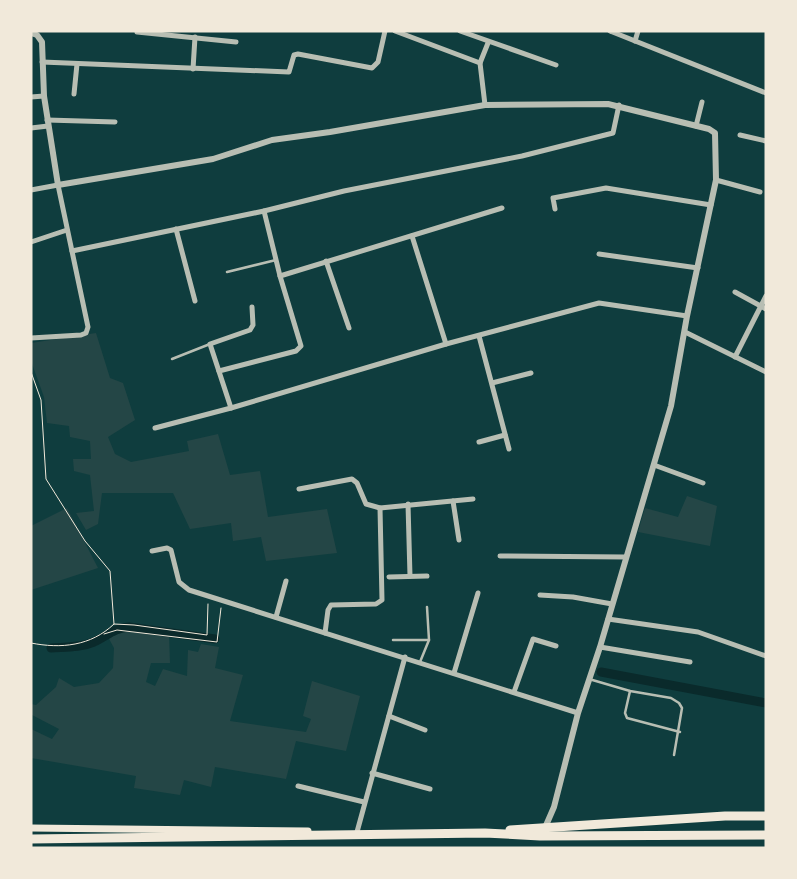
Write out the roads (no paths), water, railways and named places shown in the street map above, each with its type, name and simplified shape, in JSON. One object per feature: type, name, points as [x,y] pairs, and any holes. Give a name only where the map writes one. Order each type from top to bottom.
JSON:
[{"type":"highway","points":[[485,834],[533,827],[716,816],[766,816]]},
{"type":"highway","points":[[31,839],[485,834],[540,836],[766,834]]},
{"type":"main road","points":[[31,828],[542,834],[766,834]]},
{"type":"street","points":[[42,62],[289,72],[297,54],[372,68],[377,65],[385,31]]},
{"type":"street","points":[[395,31],[480,63]]},
{"type":"street","points":[[460,31],[488,43],[556,65]]},
{"type":"street","points":[[610,31],[766,93]]},
{"type":"street","points":[[635,41],[638,31]]},
{"type":"street","points":[[137,32],[236,42]]},
{"type":"street","points":[[31,33],[37,35],[42,42],[44,96],[58,186],[88,330],[81,335],[31,338]]},
{"type":"street","points":[[193,69],[195,37]]},
{"type":"street","points":[[485,105],[480,63],[488,43]]},
{"type":"street","points":[[74,94],[77,64]]},
{"type":"street","points":[[31,97],[44,96]]},
{"type":"street","points":[[31,190],[213,159],[272,140],[485,105],[578,102],[619,105],[712,130],[716,135],[716,180],[687,316],[671,406],[600,647],[578,713],[554,807],[542,834]]},
{"type":"street","points":[[696,126],[702,102]]},
{"type":"street","points":[[72,252],[264,211],[344,191],[522,156],[613,133],[616,127],[619,105]]},
{"type":"street","points":[[31,128],[48,123],[115,122]]},
{"type":"street","points":[[740,135],[766,141]]},
{"type":"street","points":[[716,180],[760,192]]},
{"type":"street","points":[[555,209],[553,198],[606,188],[711,205]]},
{"type":"street","points":[[280,276],[502,208]]},
{"type":"street","points":[[219,371],[300,348],[302,344],[280,276],[264,211]]},
{"type":"street","points":[[176,229],[195,301]]},
{"type":"street","points":[[31,242],[67,230]]},
{"type":"street","points":[[412,236],[446,344]]},
{"type":"street","points":[[599,254],[698,268]]},
{"type":"street","points":[[326,261],[349,328]]},
{"type":"street","points":[[735,292],[763,308]]},
{"type":"street","points":[[735,357],[763,308],[766,296]]},
{"type":"street","points":[[155,428],[231,408],[446,344],[603,302],[687,316]]},
{"type":"street","points":[[231,408],[210,344],[250,330],[253,325],[252,307]]},
{"type":"street","points":[[685,332],[766,372]]},
{"type":"street","points":[[479,336],[509,449]]},
{"type":"street","points":[[492,383],[531,373]]},
{"type":"street","points":[[479,442],[506,435]]},
{"type":"street","points":[[654,465],[703,483]]},
{"type":"street","points":[[299,489],[352,479],[357,483],[366,504],[380,508],[473,499]]},
{"type":"street","points":[[453,501],[459,540]]},
{"type":"street","points":[[408,504],[410,576]]},
{"type":"street","points":[[325,633],[328,610],[331,605],[376,604],[382,600],[380,508]]},
{"type":"street","points":[[152,551],[170,549],[180,582],[189,590],[578,713]]},
{"type":"street","points":[[500,556],[625,557]]},
{"type":"street","points":[[389,577],[427,576]]},
{"type":"street","points":[[276,617],[286,581]]},
{"type":"street","points":[[454,673],[478,593]]},
{"type":"street","points":[[540,595],[572,597],[612,604]]},
{"type":"street","points":[[608,619],[698,632],[766,656]]},
{"type":"street","points":[[514,692],[533,639],[556,646]]},
{"type":"street","points":[[600,647],[690,662]]},
{"type":"street","points":[[357,832],[405,657]]},
{"type":"street","points":[[389,716],[425,730]]},
{"type":"street","points":[[372,773],[430,789]]},
{"type":"street","points":[[298,786],[364,802]]},
{"type":"lane","points":[[227,272],[276,260]]},
{"type":"lane","points":[[172,359],[210,344]]},
{"type":"lane","points":[[420,662],[429,640],[427,607]]},
{"type":"lane","points":[[393,640],[429,640]]},
{"type":"lane","points":[[589,679],[630,691],[671,698],[679,703],[682,708],[680,732],[674,756]]},
{"type":"lane","points":[[630,691],[625,714],[627,718],[680,732]]},
{"type":"waterway","points":[[51,648],[89,644],[115,631],[129,627],[215,639]]},
{"type":"waterway","points":[[601,672],[766,703]]}]
